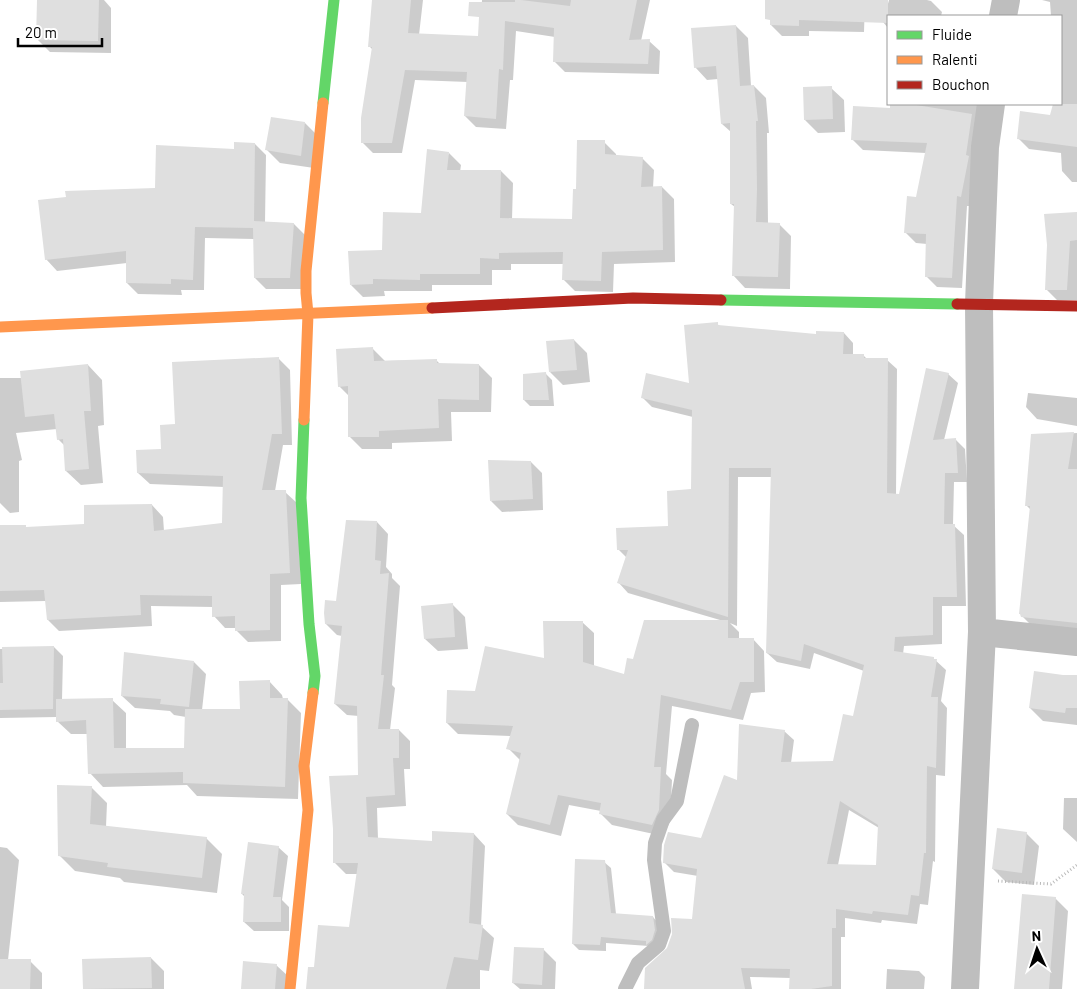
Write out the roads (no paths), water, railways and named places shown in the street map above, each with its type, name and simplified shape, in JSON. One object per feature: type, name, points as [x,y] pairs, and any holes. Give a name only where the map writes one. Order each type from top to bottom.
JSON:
[{"type":"street","points":[[290,989],[308,810],[304,766],[305,751],[315,676],[309,624],[301,498],[308,314],[306,307],[308,256],[315,170],[334,0]]},
{"type":"street","points":[[1003,15],[1006,0]]},
{"type":"street","points":[[965,989],[982,632],[979,304],[985,148],[991,105]]},
{"type":"street","points":[[0,327],[633,298],[1077,306]]},
{"type":"street","points":[[982,632],[1077,642]]},
{"type":"lane","points":[[625,989],[638,963],[659,945],[664,931],[654,860],[655,842],[663,820],[677,801],[692,725]]}]
